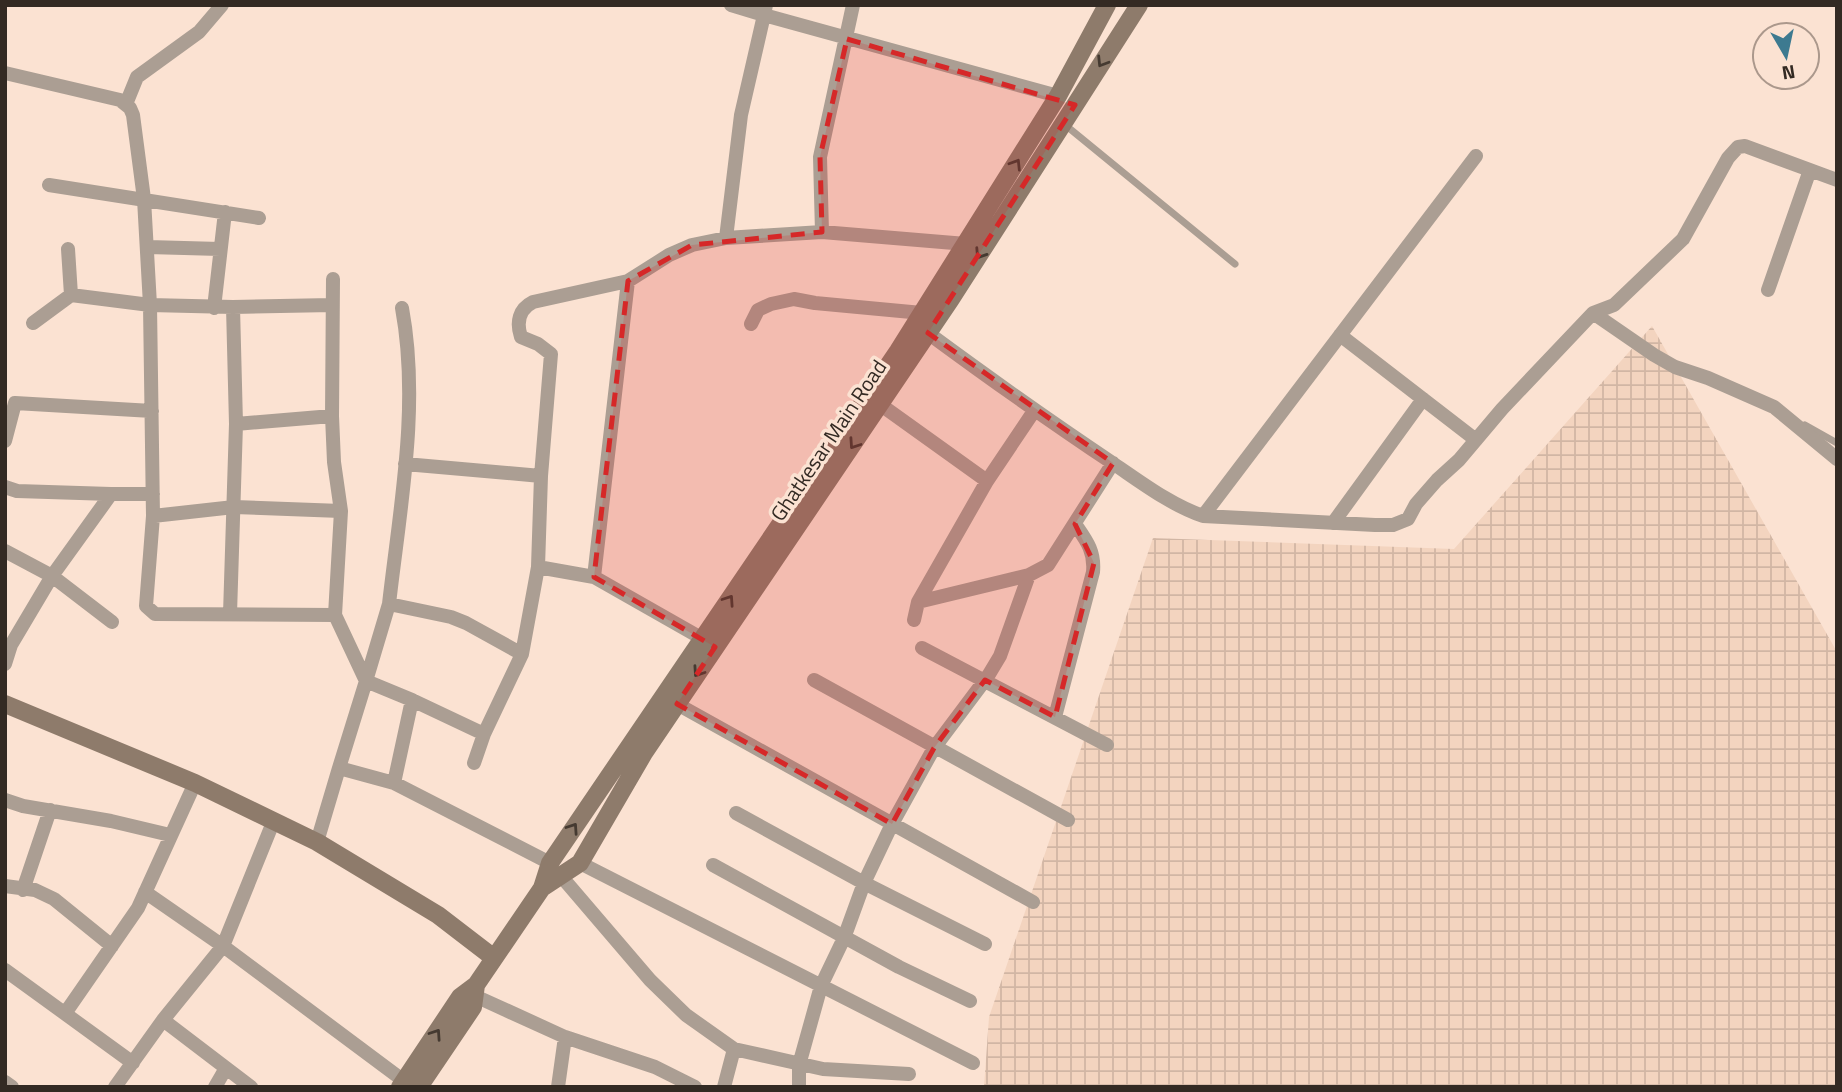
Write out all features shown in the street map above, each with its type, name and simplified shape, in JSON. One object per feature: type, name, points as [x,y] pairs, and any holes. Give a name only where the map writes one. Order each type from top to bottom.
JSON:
[{"type":"main road","name":"Ghatkesar Main Road","points":[[408,1085],[460,998],[476,991],[494,958],[709,643],[1058,96],[1107,5]]},
{"type":"main road","name":"Ghatkesar Main Road","points":[[555,869],[580,863],[644,752],[677,704],[709,643],[881,405],[1139,5]]},
{"type":"main road","points":[[1058,96],[1075,106]]},
{"type":"main road","points":[[5,704],[195,783],[317,842],[438,915],[494,958]]},
{"type":"street","points":[[126,104],[137,77],[199,32],[222,5]]},
{"type":"street","points":[[731,5],[765,10],[847,38],[1058,96]]},
{"type":"street","points":[[822,232],[820,157],[827,114],[853,5]]},
{"type":"street","points":[[726,238],[741,115],[765,10]]},
{"type":"street","points":[[5,73],[120,100],[133,115],[144,199],[150,306],[153,516],[146,606],[155,614],[335,615]]},
{"type":"street","points":[[928,333],[1034,411],[1187,511],[1203,516],[1393,525],[1408,519],[1416,504],[1593,313],[1614,305],[1683,239],[1728,158],[1738,147],[1745,146],[1837,180]]},
{"type":"street","points":[[1203,516],[1476,156]]},
{"type":"street","points":[[1768,290],[1810,170]]},
{"type":"street","points":[[49,185],[259,218]]},
{"type":"street","points":[[214,308],[225,212]]},
{"type":"street","points":[[474,763],[484,734],[522,654],[538,567],[541,476],[551,354],[522,337],[519,331],[520,312],[524,306],[628,281],[669,255],[692,245],[726,238],[822,232],[966,243]]},
{"type":"street","points":[[148,247],[220,249]]},
{"type":"street","points":[[68,248],[71,295]]},
{"type":"street","points":[[333,279],[332,416],[334,462],[341,511],[335,615],[366,681],[484,734]]},
{"type":"street","points":[[594,577],[628,281]]},
{"type":"street","points":[[33,323],[71,295],[150,306],[214,308],[332,304]]},
{"type":"street","points":[[751,324],[758,310],[794,299],[922,313]]},
{"type":"street","points":[[230,614],[236,424],[233,307]]},
{"type":"street","points":[[317,842],[389,604],[405,464],[410,372],[402,307]]},
{"type":"street","points":[[1593,313],[1675,367],[1708,377],[1774,407],[1837,458]]},
{"type":"street","points":[[1340,335],[1476,440]]},
{"type":"street","points":[[1334,523],[1423,400]]},
{"type":"street","points":[[5,441],[10,402],[152,411]]},
{"type":"street","points":[[881,405],[986,481]]},
{"type":"street","points":[[914,620],[918,601],[986,481],[1034,411]]},
{"type":"street","points":[[236,424],[332,416]]},
{"type":"street","points":[[918,601],[1029,575],[1048,565],[1112,463]]},
{"type":"street","points":[[405,464],[541,476]]},
{"type":"street","points":[[5,487],[17,491],[153,494]]},
{"type":"street","points":[[5,664],[11,645],[52,576],[111,494]]},
{"type":"street","points":[[153,516],[234,508],[341,511]]},
{"type":"street","points":[[1055,717],[1093,572],[1093,554],[1075,524]]},
{"type":"street","points":[[5,551],[52,576],[112,622]]},
{"type":"street","points":[[538,567],[594,577],[709,643]]},
{"type":"street","points":[[799,1087],[799,1065],[821,986],[844,938],[864,883],[892,824],[934,748],[1000,656],[1029,575]]},
{"type":"street","points":[[389,604],[458,620],[522,654]]},
{"type":"street","points":[[922,649],[1107,745]]},
{"type":"street","points":[[814,680],[1068,820]]},
{"type":"street","points":[[394,783],[412,700]]},
{"type":"street","points":[[677,704],[1033,902]]},
{"type":"street","points":[[339,768],[394,783],[555,869],[650,980],[687,1015],[734,1049],[823,1069],[909,1074]]},
{"type":"street","points":[[66,1012],[138,908],[195,783]]},
{"type":"street","points":[[5,800],[170,835]]},
{"type":"street","points":[[23,890],[50,810]]},
{"type":"street","points":[[736,813],[864,883],[985,944]]},
{"type":"street","points":[[115,1087],[163,1020],[223,946],[274,820]]},
{"type":"street","points":[[580,863],[973,1063]]},
{"type":"street","points":[[713,865],[803,912],[844,938],[970,1002]]},
{"type":"street","points":[[5,886],[35,891],[54,900],[112,946]]},
{"type":"street","points":[[145,892],[223,946],[408,1085]]},
{"type":"street","points":[[5,970],[133,1063]]},
{"type":"street","points":[[476,991],[565,1037],[655,1067],[695,1087]]},
{"type":"street","points":[[163,1020],[251,1087]]},
{"type":"street","points":[[558,1087],[565,1037]]},
{"type":"street","points":[[724,1087],[734,1049]]},
{"type":"street","points":[[215,1087],[226,1068]]},
{"type":"street","points":[[5,1082],[12,1087]]},
{"type":"lane","points":[[1063,124],[1235,264]]},
{"type":"lane","points":[[1774,407],[1837,443]]},
{"type":"highlighted area","points":[[847,39],[1075,105],[928,333],[1113,463],[1075,524],[1094,563],[1055,717],[985,680],[934,748],[892,824],[677,704],[715,647],[594,577],[628,281],[692,245],[822,232],[820,157]]},
{"type":"shaded area","points":[[1652,326],[1837,652],[1837,1087],[984,1087],[989,1017],[1153,538],[1454,549]]}]
